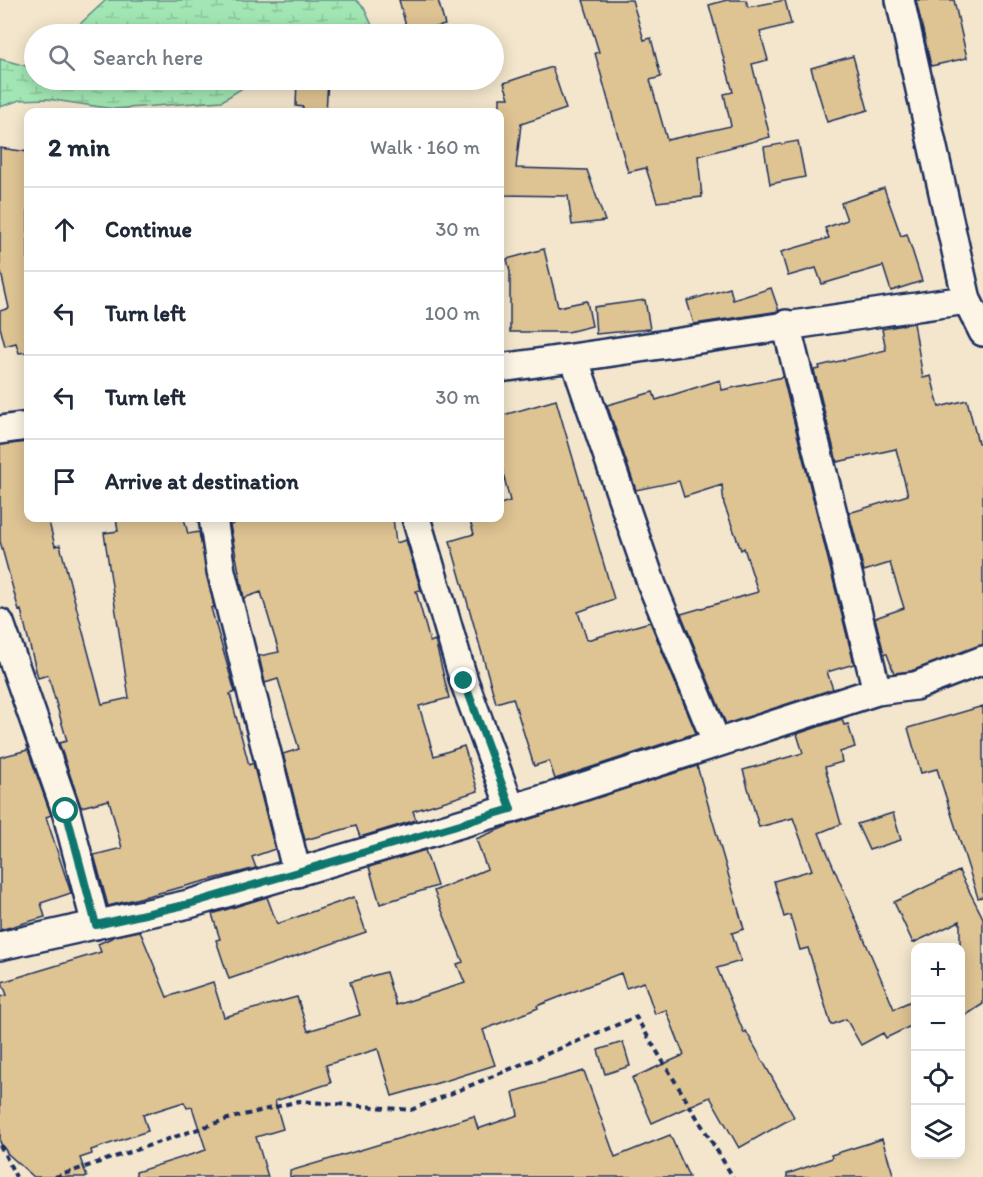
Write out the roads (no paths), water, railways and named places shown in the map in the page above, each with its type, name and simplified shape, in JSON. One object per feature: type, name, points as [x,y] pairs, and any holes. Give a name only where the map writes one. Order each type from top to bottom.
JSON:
[{"type":"street","points":[[900,0],[967,300],[983,332]]},
{"type":"street","points":[[504,367],[676,344],[786,324],[967,300]]},
{"type":"street","points":[[786,324],[877,691]]},
{"type":"street","points":[[574,358],[652,585],[716,741]]},
{"type":"street","points":[[0,430],[24,427]]},
{"type":"street","points":[[214,522],[221,571],[297,873]]},
{"type":"street","points":[[417,522],[464,681],[511,809]]},
{"type":"street","points":[[0,623],[66,811],[96,925]]},
{"type":"street","points":[[0,946],[189,904],[297,873],[511,809],[716,741],[877,691],[915,686],[983,660]]}]
